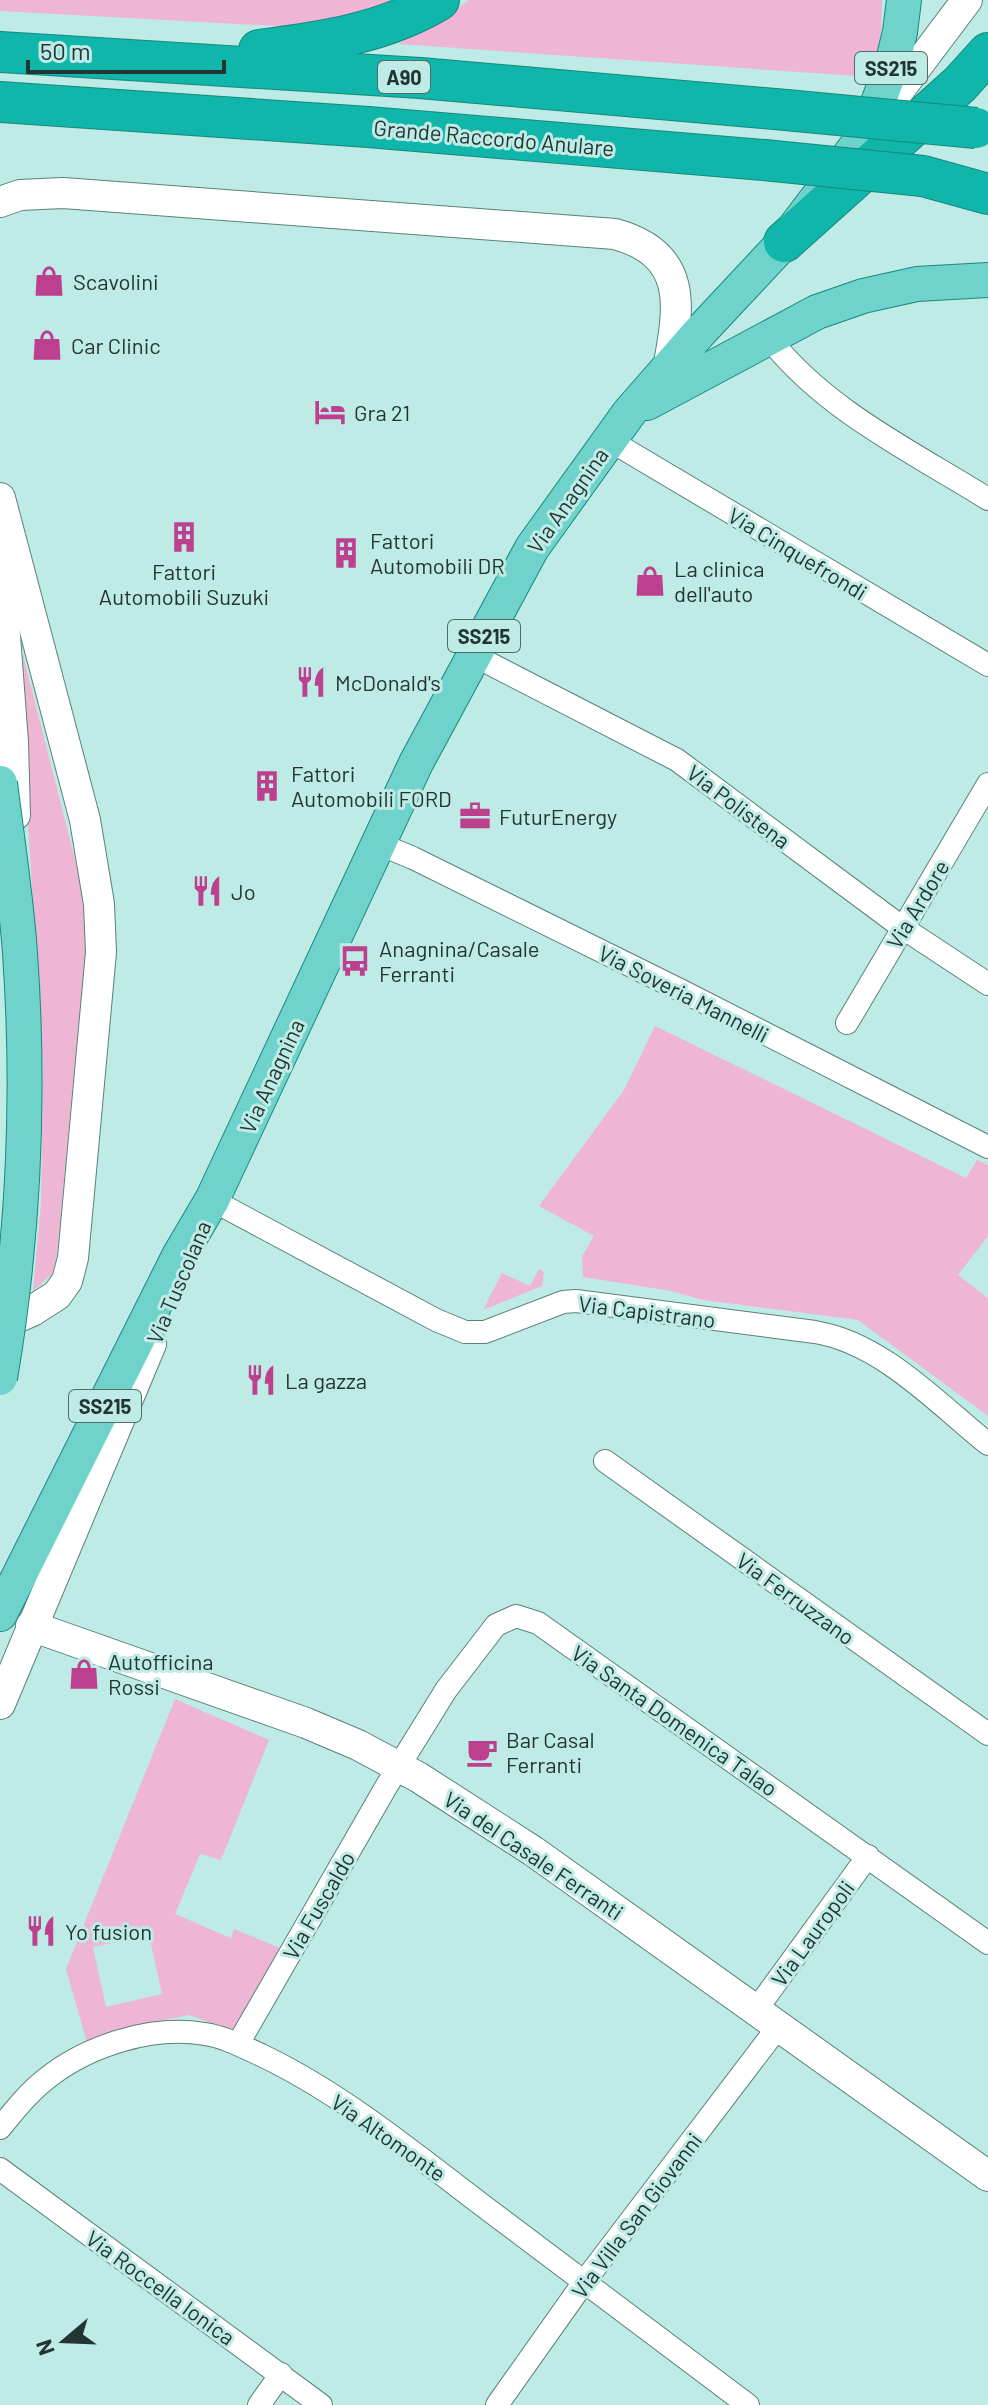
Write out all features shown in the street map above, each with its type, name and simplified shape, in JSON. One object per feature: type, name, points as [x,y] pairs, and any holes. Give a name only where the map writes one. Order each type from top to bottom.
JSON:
[{"type":"highway","points":[[167,62],[314,43],[345,36],[394,21],[439,0]]},
{"type":"highway","name":"A90","points":[[10,52],[529,87],[982,129]]},
{"type":"highway","points":[[784,242],[960,84],[988,53]]},
{"type":"highway","name":"Grande Raccordo Anulare","points":[[8,103],[368,127],[764,160],[988,183]]},
{"type":"highway","points":[[923,176],[988,194]]},
{"type":"main road","name":"SS215","points":[[867,132],[892,65],[904,0]]},
{"type":"main road","name":"Via Anagnina","points":[[212,1200],[416,763],[532,548],[629,413],[784,242],[967,0]]},
{"type":"main road","points":[[0,202],[20,195],[63,193],[615,234],[638,241],[649,249],[660,260],[672,281],[678,318],[668,369]]},
{"type":"main road","points":[[629,413],[817,312],[863,296],[917,284],[988,280]]},
{"type":"main road","points":[[0,498],[89,836],[101,930],[78,1207],[69,1274],[57,1295],[32,1311],[0,1325]]},
{"type":"main road","points":[[0,570],[14,755],[15,897],[23,1033],[24,1155],[15,1283],[0,1378]]},
{"type":"main road","points":[[0,783],[15,897]]},
{"type":"main road","name":"Via Tuscolana","points":[[0,1614],[173,1267],[212,1200]]},
{"type":"main road","name":"Via Tuscolana","points":[[0,1704],[212,1200]]},
{"type":"main road","name":"Via del Casale Ferranti","points":[[31,1626],[306,1723],[398,1766],[533,1851],[988,2176]]},
{"type":"street","points":[[769,338],[793,367],[839,406],[988,499]]},
{"type":"street","name":"Via Cinquefrondi","points":[[609,440],[988,665]]},
{"type":"street","name":"Via Polistena","points":[[473,655],[677,760],[903,928],[988,984]]},
{"type":"street","name":"Via Ardore","points":[[847,1023],[988,784]]},
{"type":"street","name":"Via Soveria Mannelli","points":[[377,843],[426,864],[682,991],[988,1147]]},
{"type":"street","name":"Via Capistrano","points":[[212,1200],[436,1320],[472,1333],[485,1332],[563,1302],[576,1301],[839,1337],[887,1362],[988,1444]]},
{"type":"street","name":"Via Ferruzzano","points":[[605,1461],[988,1734]]},
{"type":"street","name":"Via Santa Domenica Talao","points":[[398,1766],[446,1690],[480,1645],[502,1621],[523,1617],[538,1623],[988,1943]]},
{"type":"street","name":"Via Fuscaldo","points":[[238,2044],[398,1766]]},
{"type":"street","name":"Via Lauropoli","points":[[767,2018],[868,1856]]},
{"type":"street","name":"Via Villa San Giovanni","points":[[497,2405],[767,2018]]},
{"type":"street","name":"Via Altomonte","points":[[0,2128],[42,2082],[78,2058],[102,2048],[159,2033],[178,2032],[206,2034],[238,2044],[276,2062],[352,2109],[748,2405]]},
{"type":"street","name":"Via Roccella Ionica","points":[[0,2169],[321,2405]]},
{"type":"street","points":[[259,2405],[281,2374]]},
{"type":"shaded area","points":[[0,0],[422,0],[295,27],[0,11]]},
{"type":"shaded area","points":[[469,0],[882,0],[881,46],[870,77],[398,44]]},
{"type":"shaded area","points":[[23,655],[80,879],[87,934],[57,1254],[52,1274],[33,1291],[41,1204],[43,1067],[18,660]]},
{"type":"shaded area","points":[[655,1026],[966,1178],[977,1160],[988,1165],[988,1236],[958,1275],[988,1298],[988,1416],[858,1320],[703,1300],[671,1291],[583,1277],[582,1256],[594,1236],[539,1206],[624,1090]]},
{"type":"shaded area","points":[[539,1269],[544,1272],[542,1286],[483,1310],[502,1273],[530,1286]]},
{"type":"shaded area","points":[[175,1699],[269,1740],[221,1860],[200,1854],[175,1914],[231,1938],[234,1929],[280,1948],[236,2032],[189,2015],[155,2022],[88,2046],[66,1969]],"holes":[[[149,1935],[162,1994],[106,2007],[93,1947]]]},
{"type":"place","name":"Scavolini","points":[[49,281]]},
{"type":"place","name":"Car Clinic","points":[[47,345]]},
{"type":"place","name":"Gra 21","points":[[330,412]]},
{"type":"place","name":"Fattori Automobili Suzuki","points":[[184,537]]},
{"type":"place","name":"Fattori Automobili DR","points":[[346,553]]},
{"type":"place","name":"La clinica dell'auto","points":[[650,581]]},
{"type":"place","name":"McDonald's","points":[[311,682]]},
{"type":"place","name":"Fattori Automobili FORD","points":[[267,786]]},
{"type":"place","name":"FuturEnergy","points":[[475,816]]},
{"type":"place","name":"Jo","points":[[207,891]]},
{"type":"place","name":"Anagnina/Casale Ferranti","points":[[355,961]]},
{"type":"place","name":"La gazza","points":[[261,1380]]},
{"type":"place","name":"Autofficina Rossi","points":[[84,1674]]},
{"type":"place","name":"Bar Casal Ferranti","points":[[482,1752]]},
{"type":"place","name":"Yo fusion","points":[[41,1931]]}]
